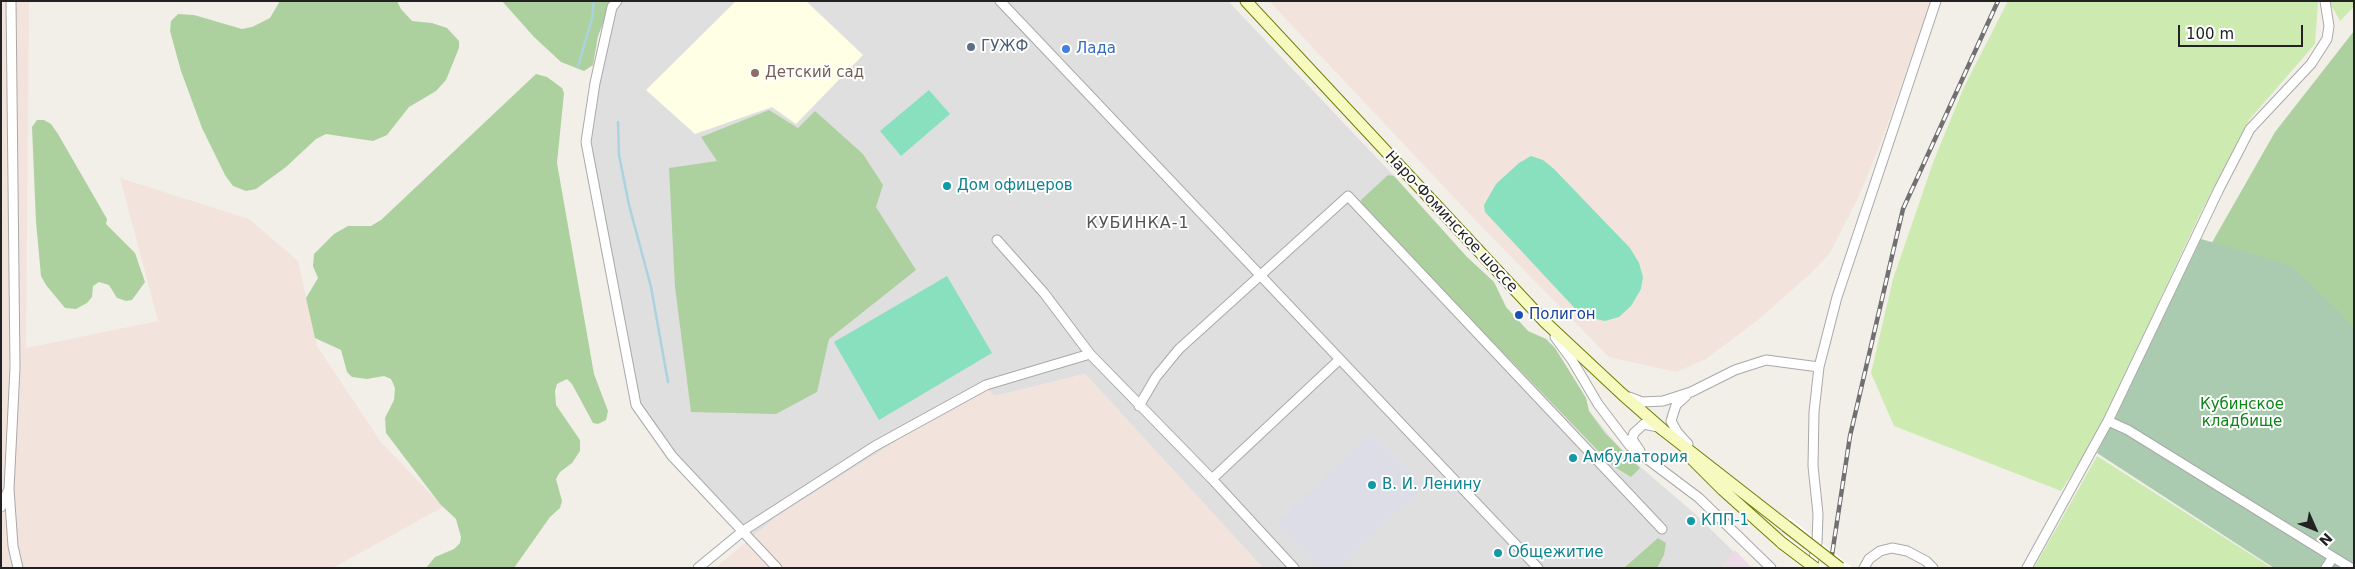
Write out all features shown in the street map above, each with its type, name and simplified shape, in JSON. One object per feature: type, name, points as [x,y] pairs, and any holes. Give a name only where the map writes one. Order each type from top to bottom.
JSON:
[{"type":"main road","name":"Наро-Фоминское шоссе","points":[[1246,1],[1545,322],[1622,394],[1665,431],[1840,568]]},
{"type":"main road","name":"Наро-Фоминское шоссе","points":[[1665,431],[1723,490],[1813,568]]},
{"type":"street","points":[[11,1],[15,368],[9,489],[13,546],[18,568]]},
{"type":"street","points":[[617,1],[612,7],[595,83],[586,142],[636,405],[672,456],[777,568]]},
{"type":"street","points":[[1000,1],[1538,568]]},
{"type":"street","points":[[1813,568],[1817,543],[1818,514],[1813,466],[1814,412],[1819,367],[1837,297],[1936,1]]},
{"type":"street","points":[[2027,568],[2108,421],[2219,189],[2250,129],[2311,64],[2327,40],[2329,26],[2324,1]]},
{"type":"street","points":[[1139,406],[1156,376],[1179,349],[1348,196],[1662,529]]},
{"type":"street","points":[[997,240],[1044,293],[1090,354],[1212,479],[1294,568]]},
{"type":"street","points":[[1545,322],[1572,360],[1615,430],[1630,446],[1698,498],[1770,568]]},
{"type":"street","points":[[698,568],[743,531],[875,446],[986,385],[1090,354]]},
{"type":"street","points":[[1212,479],[1340,359]]},
{"type":"street","points":[[1622,394],[1651,402],[1691,392],[1735,370],[1766,360],[1819,367]]},
{"type":"street","points":[[1691,392],[1676,405],[1671,421],[1677,432],[1696,454]]},
{"type":"street","points":[[2108,421],[2136,435],[2351,568]]},
{"type":"street","points":[[1645,457],[1632,439],[1634,433],[1644,424],[1651,424],[1665,431]]},
{"type":"street","points":[[1,507],[9,489]]},
{"type":"street","points":[[1864,568],[1869,559],[1880,552],[1892,548],[1907,551],[1926,561],[1933,568]]},
{"type":"street","points":[[2326,568],[2333,557]]},
{"type":"shaded area","points":[[1,1],[29,1],[26,348],[158,321],[120,178],[249,219],[298,261],[317,346],[381,442],[443,507],[333,568],[1,568]]},
{"type":"shaded area","name":"КУБИНКА-1","points":[[617,1],[1228,1],[1394,176],[1467,257],[1494,282],[1506,307],[1528,331],[1546,339],[1555,348],[1586,398],[1589,411],[1624,453],[1693,512],[1734,552],[1722,568],[1263,568],[1085,374],[995,396],[750,539],[672,456],[636,405],[586,142]]},
{"type":"shaded area","name":"Детский сад","points":[[736,1],[806,1],[863,55],[796,124],[772,107],[695,134],[646,90]]},
{"type":"shaded area","points":[[1269,1],[1931,1],[1880,145],[1858,198],[1830,253],[1809,275],[1759,319],[1706,359],[1676,372],[1609,357],[1481,226]]},
{"type":"shaded area","points":[[1085,374],[1263,568],[715,568],[777,516],[984,386],[995,396]]},
{"type":"shaded area","points":[[1371,432],[1424,486],[1339,568],[1321,568],[1277,523]]},
{"type":"shaded area","points":[[1735,550],[1752,568],[1722,568]]},
{"type":"green space","points":[[280,1],[397,1],[401,9],[412,21],[432,23],[447,28],[459,41],[459,48],[446,80],[436,91],[409,107],[387,135],[373,141],[326,134],[316,139],[286,167],[256,189],[246,191],[233,186],[225,175],[202,128],[181,71],[170,31],[171,21],[178,14],[194,15],[242,29],[252,27],[270,18]]},
{"type":"green space","points":[[502,1],[612,1],[598,36],[593,65],[584,71],[561,62],[534,37]]},
{"type":"green space","points":[[2008,1],[2317,1],[2318,3],[2315,44],[2249,120],[2199,216],[2096,436],[2061,491],[1894,426],[1871,373],[1893,279],[1934,160],[1964,87]]},
{"type":"green space","points":[[2329,1],[2354,1],[2354,7],[2340,21]]},
{"type":"green space","points":[[2354,31],[2354,470],[2202,260],[2275,132]]},
{"type":"green space","points":[[536,74],[547,77],[562,88],[564,93],[557,163],[594,374],[608,411],[606,420],[598,424],[593,423],[572,384],[567,379],[557,384],[555,391],[556,405],[580,440],[580,451],[572,463],[560,472],[556,479],[562,501],[560,508],[550,517],[514,568],[426,568],[435,557],[454,549],[460,543],[461,537],[456,519],[440,504],[386,433],[385,418],[394,400],[395,388],[391,379],[384,376],[367,379],[352,377],[347,372],[341,350],[315,338],[306,298],[318,278],[313,266],[314,254],[334,234],[348,226],[371,226],[381,220]]},
{"type":"green space","points":[[929,90],[950,114],[901,156],[880,131]]},
{"type":"green space","points":[[769,110],[798,128],[815,111],[863,154],[883,185],[876,207],[916,270],[829,339],[817,392],[776,414],[691,412],[675,287],[669,168],[717,161],[701,137]]},
{"type":"green space","points":[[37,120],[44,120],[51,124],[107,219],[106,224],[135,253],[145,282],[132,300],[126,301],[117,298],[109,285],[99,282],[93,286],[92,297],[87,303],[76,309],[65,308],[41,276],[36,222],[32,127]]},
{"type":"green space","points":[[1531,156],[1543,160],[1554,169],[1630,248],[1639,263],[1643,277],[1641,289],[1631,306],[1619,317],[1605,321],[1582,316],[1485,212],[1484,205],[1496,184],[1519,163]]},
{"type":"green space","points":[[1388,175],[1394,176],[1467,257],[1494,282],[1506,307],[1528,331],[1546,339],[1555,348],[1586,398],[1589,411],[1605,433],[1640,468],[1631,477],[1613,466],[1361,206],[1361,200]]},
{"type":"green space","name":"Кубинское кладбище","points":[[2201,239],[2290,265],[2339,311],[2354,328],[2354,568],[2274,568],[2097,453]]},
{"type":"green space","points":[[947,276],[992,353],[879,420],[834,342]]},
{"type":"green space","points":[[2097,456],[2272,568],[2034,568]]},
{"type":"green space","points":[[1658,538],[1666,543],[1664,555],[1657,568],[1624,568]]},
{"type":"pier","points":[[1789,517],[1853,568],[1829,568],[1785,532]]},
{"type":"pier","points":[[1785,535],[1827,568],[1803,568],[1781,550]]},
{"type":"waterway","points":[[578,66],[592,19],[594,1]]},
{"type":"waterway","points":[[618,122],[619,155],[629,205],[651,287],[668,382]]},
{"type":"railway","points":[[1830,568],[1850,436],[1903,209],[1998,1]]},
{"type":"place","name":"ГУЖФ","points":[[971,47]]},
{"type":"place","name":"Лада","points":[[1066,49]]},
{"type":"place","name":"Детский сад","points":[[755,73]]},
{"type":"place","name":"Дом офицеров","points":[[947,186]]},
{"type":"place","name":"Полигон","points":[[1519,315]]},
{"type":"place","name":"Амбулатория","points":[[1573,458]]},
{"type":"place","name":"В. И. Ленину","points":[[1372,485]]},
{"type":"place","name":"КПП-1","points":[[1691,521]]},
{"type":"place","name":"Общежитие","points":[[1498,553]]},
{"type":"district","name":"КУБИНКА-1","points":[[1138,224]]}]
